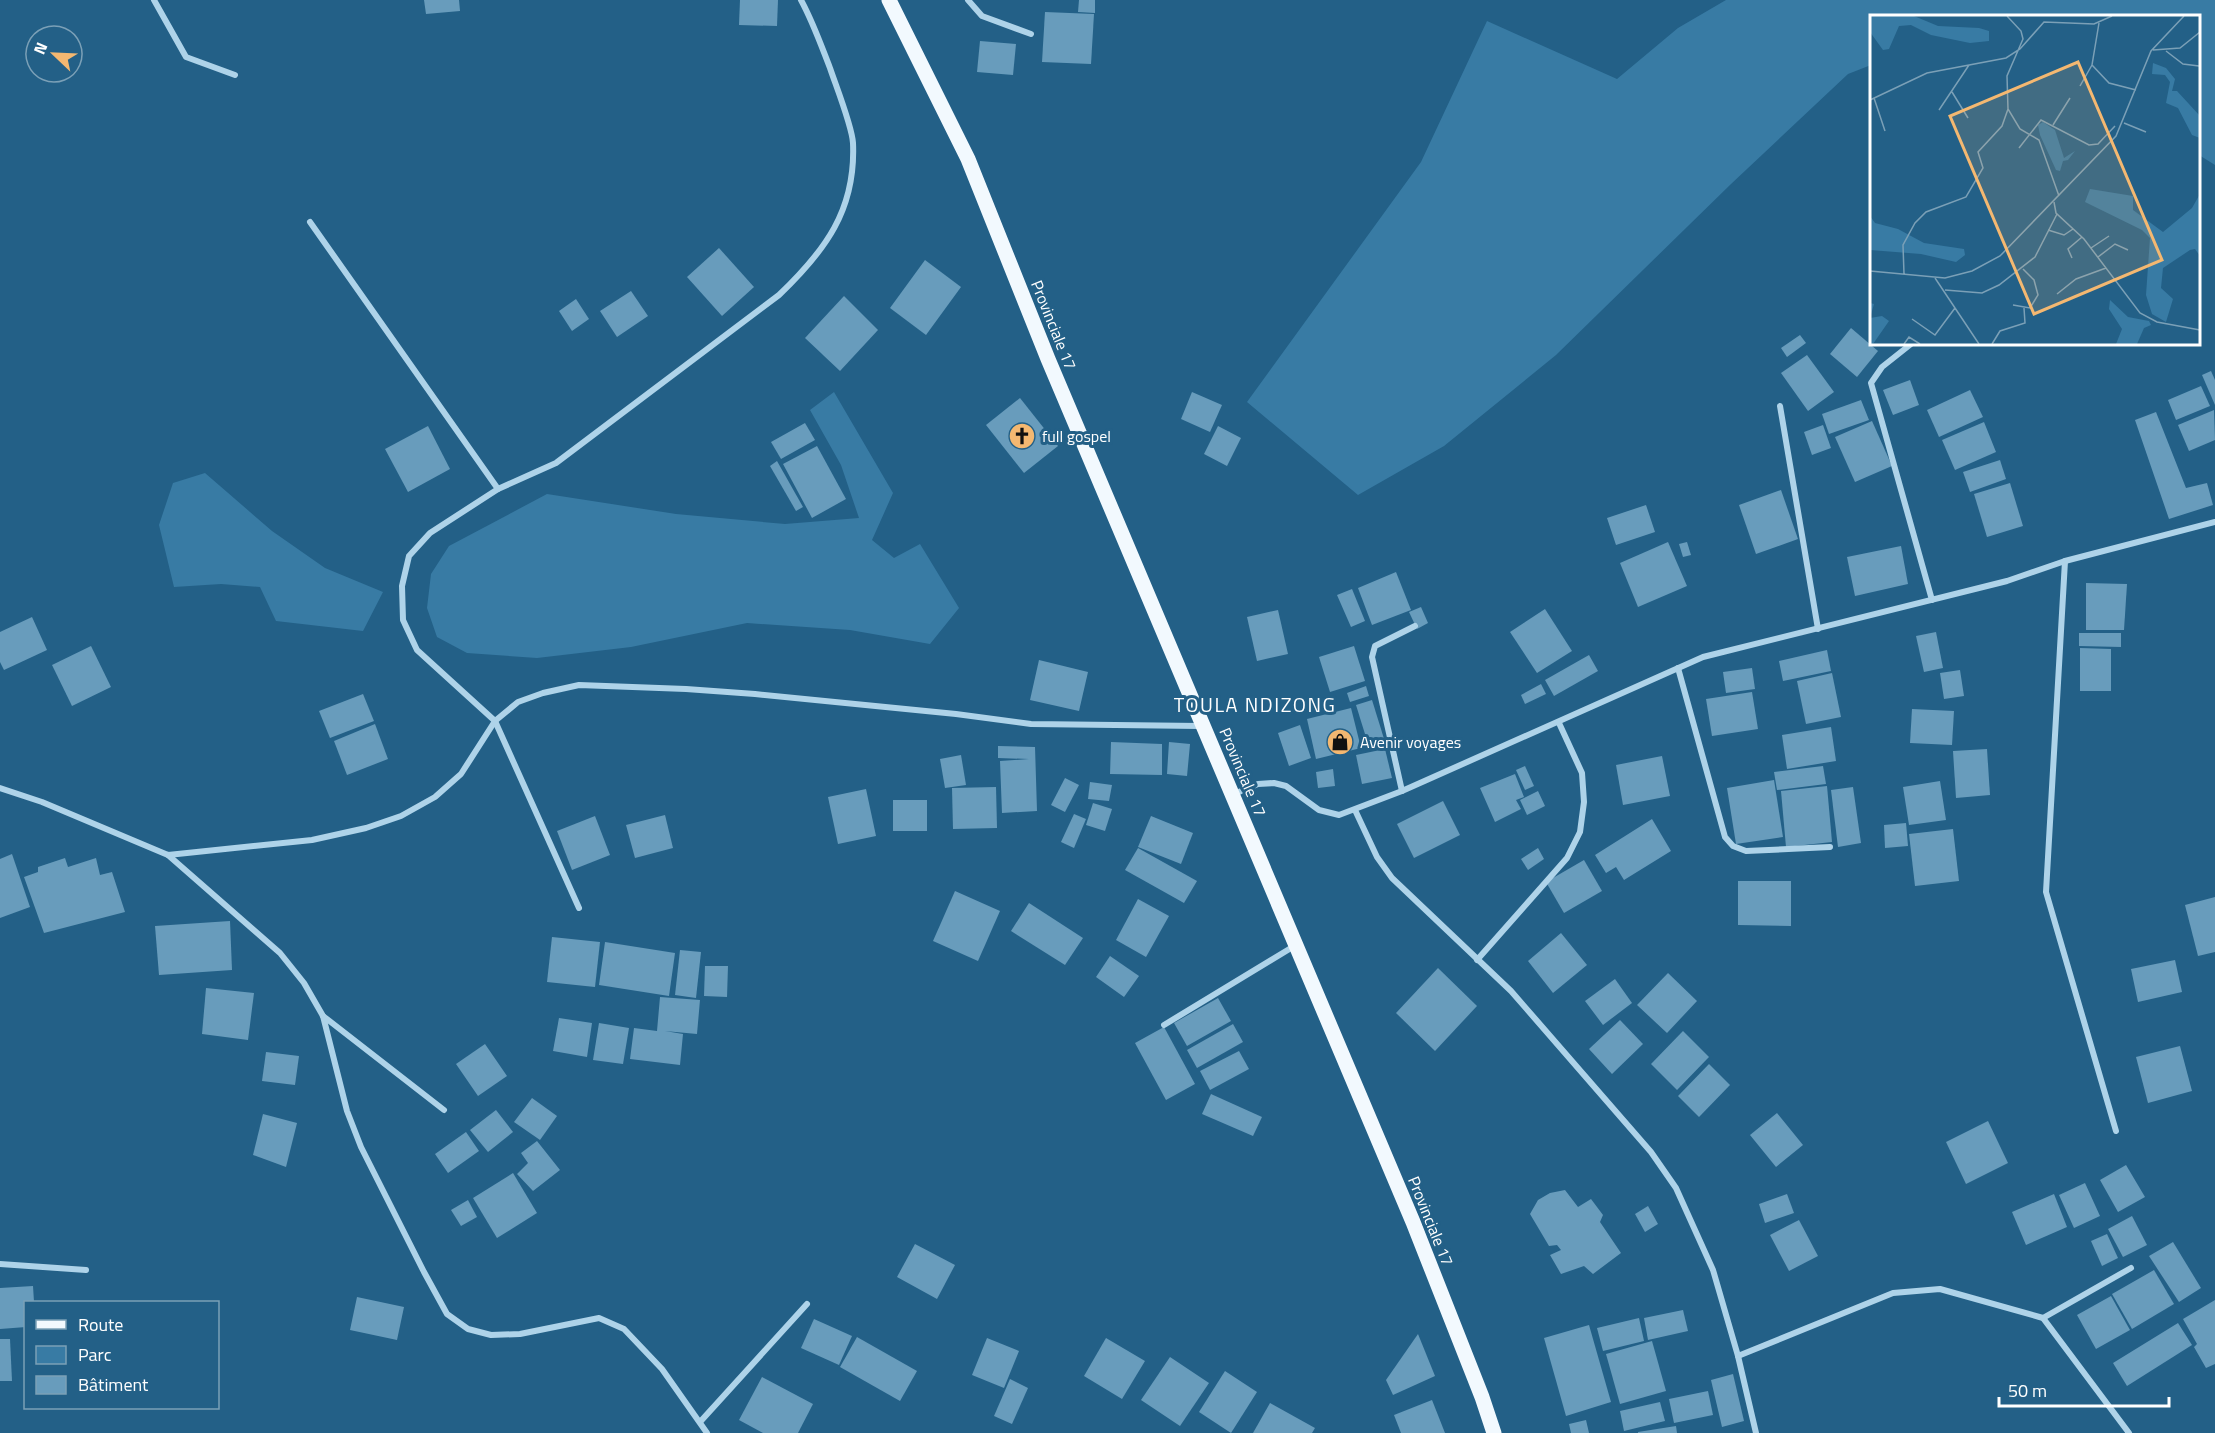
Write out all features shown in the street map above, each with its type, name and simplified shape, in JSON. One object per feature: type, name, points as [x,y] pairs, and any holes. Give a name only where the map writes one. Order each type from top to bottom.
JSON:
[{"type":"main road","name":"Provinciale 17","points":[[889,0],[968,159],[1048,359],[1413,1222],[1494,1433]]},
{"type":"street","points":[[154,0],[186,57],[235,75]]},
{"type":"street","points":[[579,908],[495,721],[417,650],[403,620],[402,586],[409,556],[430,534],[498,489],[556,463],[744,322],[779,295],[806,270],[834,232],[850,189],[853,141],[836,86],[801,0]]},
{"type":"street","points":[[968,0],[982,16],[1031,34]]},
{"type":"street","points":[[310,222],[498,489]]},
{"type":"street","points":[[1910,345],[1882,367],[1871,384],[1932,600]]},
{"type":"street","points":[[1780,406],[1818,630]]},
{"type":"street","points":[[1233,794],[1258,784],[1274,783],[1286,786],[1319,810],[1340,815],[1402,791],[1559,723],[1703,657],[2007,581],[2065,561],[2215,522]]},
{"type":"street","points":[[2065,561],[2046,892],[2116,1131]]},
{"type":"street","points":[[1402,791],[1372,657],[1375,646],[1415,626]]},
{"type":"street","points":[[1678,668],[1725,837],[1733,846],[1746,851],[1830,847]]},
{"type":"street","points":[[168,855],[312,840],[366,828],[401,816],[435,797],[461,774],[495,721],[518,702],[543,693],[579,685],[698,690],[956,714],[1031,724],[1204,726]]},
{"type":"street","points":[[1477,960],[1567,858],[1580,832],[1584,802],[1582,773],[1559,723]]},
{"type":"street","points":[[0,788],[42,802],[168,855],[280,953],[304,983],[323,1016],[347,1111],[361,1147],[447,1314],[468,1329],[491,1335],[520,1334],[599,1318],[624,1329],[662,1369],[707,1433]]},
{"type":"street","points":[[1355,810],[1377,857],[1392,878],[1511,991],[1651,1152],[1670,1179],[1697,1231],[1713,1270],[1738,1356],[1756,1433]]},
{"type":"street","points":[[1164,1025],[1296,945]]},
{"type":"street","points":[[323,1016],[444,1110]]},
{"type":"street","points":[[0,1264],[86,1270]]},
{"type":"street","points":[[2043,1318],[2131,1268]]},
{"type":"street","points":[[1738,1356],[1893,1293],[1940,1289],[2043,1318],[2129,1433]]},
{"type":"street","points":[[700,1422],[807,1304]]},
{"type":"green space","points":[[1726,0],[2215,0],[2215,165],[2200,156],[2200,15],[1870,15],[1870,65],[1848,74],[1731,184],[1556,355],[1444,446],[1358,495],[1247,402],[1421,162],[1487,21],[1617,79],[1678,28]]},
{"type":"green space","points":[[834,392],[893,493],[872,540],[894,558],[920,544],[959,608],[930,644],[850,630],[747,623],[631,647],[537,658],[467,653],[437,637],[427,608],[431,574],[449,546],[547,494],[676,514],[785,524],[859,518],[841,465],[810,410]]},
{"type":"green space","points":[[205,473],[272,531],[325,568],[383,592],[363,631],[276,621],[260,587],[221,584],[174,587],[159,525],[173,483]]},
{"type":"building","points":[[424,0],[459,0],[460,11],[426,14]]},
{"type":"building","points":[[740,0],[778,0],[777,26],[739,25]]},
{"type":"building","points":[[1079,0],[1095,0],[1095,13],[1078,12]]},
{"type":"building","points":[[1045,12],[1094,14],[1091,64],[1042,62]]},
{"type":"building","points":[[980,41],[1016,44],[1013,75],[977,72]]},
{"type":"building","points":[[719,248],[754,287],[722,316],[687,277]]},
{"type":"building","points":[[925,260],[961,287],[926,335],[890,308]]},
{"type":"building","points":[[631,291],[648,316],[617,337],[600,311]]},
{"type":"building","points":[[844,296],[878,330],[840,371],[805,338]]},
{"type":"building","points":[[576,299],[589,319],[572,331],[559,311]]},
{"type":"building","points":[[1851,328],[1878,351],[1857,377],[1830,354]]},
{"type":"building","points":[[1800,335],[1806,343],[1787,357],[1781,348]]},
{"type":"building","points":[[1807,355],[1834,392],[1808,411],[1781,373]]},
{"type":"building","points":[[2211,371],[2215,380],[2215,405],[2202,375]]},
{"type":"building","points":[[1910,380],[1919,405],[1893,415],[1883,390]]},
{"type":"building","points":[[2201,386],[2210,406],[2176,420],[2168,400]]},
{"type":"building","points":[[1970,390],[1983,417],[1939,437],[1927,410]]},
{"type":"building","points":[[1192,392],[1222,405],[1210,432],[1181,419]]},
{"type":"building","name":"full gospel","points":[[1020,398],[1058,446],[1024,473],[986,425]]},
{"type":"building","points":[[1861,400],[1869,420],[1829,434],[1822,414]]},
{"type":"building","points":[[2214,410],[2215,440],[2189,451],[2178,425]]},
{"type":"building","points":[[2156,412],[2186,488],[2207,483],[2213,505],[2169,519],[2135,420]]},
{"type":"building","points":[[1872,421],[1892,466],[1855,482],[1835,437]]},
{"type":"building","points":[[1984,422],[1996,452],[1955,470],[1942,440]]},
{"type":"building","points":[[805,423],[815,440],[781,459],[771,442]]},
{"type":"building","points":[[1823,425],[1831,448],[1812,455],[1804,432]]},
{"type":"building","points":[[428,426],[450,469],[408,492],[385,449]]},
{"type":"building","points":[[1218,426],[1241,438],[1227,466],[1204,454]]},
{"type":"building","points":[[817,446],[846,499],[812,518],[783,464]]},
{"type":"building","points":[[2000,460],[2006,479],[1970,492],[1963,472]]},
{"type":"building","points":[[777,461],[803,507],[796,511],[770,466]]},
{"type":"building","points":[[2010,483],[2023,526],[1987,537],[1974,494]]},
{"type":"building","points":[[1781,490],[1798,539],[1756,554],[1739,505]]},
{"type":"building","points":[[1646,505],[1655,532],[1616,545],[1607,518]]},
{"type":"building","points":[[1668,542],[1687,586],[1638,607],[1620,563]]},
{"type":"building","points":[[1687,542],[1691,555],[1683,557],[1679,544]]},
{"type":"building","points":[[1901,546],[1908,584],[1855,596],[1847,557]]},
{"type":"building","points":[[1396,572],[1411,610],[1372,625],[1358,588]]},
{"type":"building","points":[[2086,583],[2127,584],[2124,630],[2086,630]]},
{"type":"building","points":[[1352,589],[1365,621],[1351,627],[1337,595]]},
{"type":"building","points":[[1421,607],[1428,623],[1417,629],[1409,612]]},
{"type":"building","points":[[1545,609],[1572,651],[1537,673],[1510,632]]},
{"type":"building","points":[[1278,610],[1288,654],[1257,661],[1247,617]]},
{"type":"building","points":[[32,617],[47,650],[4,670],[0,662],[0,632]]},
{"type":"building","points":[[1936,632],[1943,668],[1924,672],[1916,636]]},
{"type":"building","points":[[2079,633],[2121,633],[2121,647],[2079,646]]},
{"type":"building","points":[[91,646],[111,687],[72,706],[52,665]]},
{"type":"building","points":[[1354,646],[1365,681],[1330,692],[1319,657]]},
{"type":"building","points":[[2080,648],[2111,649],[2111,691],[2080,691]]},
{"type":"building","points":[[1827,650],[1831,671],[1783,681],[1779,661]]},
{"type":"building","points":[[1589,655],[1598,671],[1554,696],[1545,680]]},
{"type":"building","points":[[1039,660],[1088,672],[1079,711],[1030,700]]},
{"type":"building","points":[[1752,668],[1755,689],[1726,693],[1723,672]]},
{"type":"building","points":[[1960,670],[1964,696],[1944,699],[1940,673]]},
{"type":"building","points":[[1832,673],[1841,717],[1806,724],[1797,681]]},
{"type":"building","points":[[1541,684],[1546,694],[1525,704],[1521,695]]},
{"type":"building","points":[[1366,686],[1369,696],[1350,702],[1347,693]]},
{"type":"building","points":[[1752,692],[1758,729],[1712,736],[1706,699]]},
{"type":"building","points":[[363,694],[374,721],[330,738],[319,711]]},
{"type":"building","points":[[1372,700],[1385,742],[1369,747],[1356,705]]},
{"type":"building","points":[[1351,708],[1361,748],[1316,759],[1307,719]]},
{"type":"building","points":[[1912,709],[1954,711],[1952,745],[1910,743]]},
{"type":"building","points":[[375,724],[388,759],[347,775],[334,741]]},
{"type":"building","points":[[1300,725],[1311,758],[1289,766],[1278,733]]},
{"type":"building","points":[[1831,727],[1836,761],[1787,769],[1782,735]]},
{"type":"building","points":[[1111,742],[1162,744],[1162,775],[1110,774]]},
{"type":"building","points":[[1169,742],[1190,744],[1187,776],[1167,774]]},
{"type":"building","points":[[998,746],[1035,747],[1037,811],[1002,813],[1000,761],[1029,759],[998,758]]},
{"type":"building","points":[[1385,749],[1392,778],[1362,784],[1356,755]]},
{"type":"building","points":[[1987,749],[1990,795],[1956,798],[1953,751]]},
{"type":"building","points":[[961,755],[966,785],[945,788],[940,759]]},
{"type":"building","points":[[1662,756],[1670,796],[1623,805],[1616,765]]},
{"type":"building","points":[[1525,766],[1534,786],[1525,790],[1516,770]]},
{"type":"building","points":[[1823,766],[1826,784],[1777,790],[1774,772]]},
{"type":"building","points":[[1333,769],[1335,786],[1318,788],[1316,772]]},
{"type":"building","points":[[1515,774],[1524,797],[1516,800],[1521,809],[1495,822],[1480,788]]},
{"type":"building","points":[[1065,778],[1079,785],[1065,812],[1051,805]]},
{"type":"building","points":[[1774,780],[1783,837],[1736,844],[1727,788]]},
{"type":"building","points":[[1940,781],[1946,820],[1909,825],[1903,787]]},
{"type":"building","points":[[1090,782],[1112,785],[1109,801],[1088,799]]},
{"type":"building","points":[[1827,786],[1832,842],[1786,847],[1781,791]]},
{"type":"building","points":[[996,787],[997,828],[953,829],[952,788]]},
{"type":"building","points":[[1853,787],[1861,843],[1838,847],[1831,790]]},
{"type":"building","points":[[866,789],[876,836],[838,844],[828,797]]},
{"type":"building","points":[[1538,791],[1545,806],[1527,815],[1520,800]]},
{"type":"building","points":[[893,800],[927,800],[927,831],[893,831]]},
{"type":"building","points":[[1443,801],[1460,835],[1414,858],[1397,824]]},
{"type":"building","points":[[1093,803],[1112,809],[1105,831],[1086,825]]},
{"type":"building","points":[[1074,814],[1086,819],[1074,848],[1061,842]]},
{"type":"building","points":[[665,815],[673,848],[635,858],[626,825]]},
{"type":"building","points":[[595,816],[610,855],[572,870],[557,831]]},
{"type":"building","points":[[1151,816],[1193,833],[1181,864],[1138,847]]},
{"type":"building","points":[[1652,819],[1671,851],[1624,880],[1616,867],[1606,873],[1595,855]]},
{"type":"building","points":[[1906,823],[1908,846],[1885,848],[1884,825]]},
{"type":"building","points":[[1953,829],[1959,881],[1915,886],[1909,834]]},
{"type":"building","points":[[1138,848],[1197,881],[1184,903],[1125,870]]},
{"type":"building","points":[[1538,848],[1544,859],[1528,870],[1521,859]]},
{"type":"building","points":[[12,854],[30,907],[0,918],[0,859]]},
{"type":"building","points":[[65,858],[68,867],[96,858],[100,875],[112,872],[125,912],[44,933],[24,877],[38,872],[38,867]]},
{"type":"building","points":[[1584,860],[1602,891],[1564,913],[1546,882]]},
{"type":"building","points":[[1738,881],[1791,881],[1791,926],[1738,925]]},
{"type":"building","points":[[955,891],[1000,911],[978,961],[933,941]]},
{"type":"building","points":[[2215,897],[2215,952],[2198,956],[2185,905]]},
{"type":"building","points":[[1138,899],[1169,916],[1146,957],[1116,940]]},
{"type":"building","points":[[1029,903],[1083,938],[1065,965],[1011,931]]},
{"type":"building","points":[[230,921],[232,970],[159,975],[155,926]]},
{"type":"building","points":[[1561,933],[1587,965],[1553,993],[1528,961]]},
{"type":"building","points":[[552,937],[600,942],[595,987],[547,982]]},
{"type":"building","points":[[605,942],[675,953],[669,996],[599,985]]},
{"type":"building","points":[[680,950],[701,952],[696,998],[675,995]]},
{"type":"building","points":[[1110,956],[1139,976],[1124,997],[1096,977]]},
{"type":"building","points":[[2175,960],[2182,992],[2138,1002],[2131,969]]},
{"type":"building","points":[[705,966],[728,966],[727,997],[704,996]]},
{"type":"building","points":[[1438,968],[1477,1006],[1435,1051],[1396,1013]]},
{"type":"building","points":[[1668,973],[1697,1001],[1667,1033],[1637,1005]]},
{"type":"building","points":[[1615,979],[1632,1003],[1603,1025],[1585,1001]]},
{"type":"building","points":[[206,988],[254,993],[248,1040],[202,1034]]},
{"type":"building","points":[[660,997],[700,1000],[697,1034],[665,1031],[683,1034],[680,1065],[630,1059],[634,1028],[657,1031]]},
{"type":"building","points":[[1218,998],[1231,1021],[1187,1046],[1174,1023]]},
{"type":"building","points":[[559,1018],[592,1023],[587,1057],[553,1051]]},
{"type":"building","points":[[1620,1020],[1643,1044],[1612,1074],[1589,1049]]},
{"type":"building","points":[[599,1023],[629,1028],[623,1064],[593,1060]]},
{"type":"building","points":[[1233,1024],[1243,1042],[1197,1068],[1187,1050]]},
{"type":"building","points":[[1164,1027],[1195,1084],[1166,1100],[1135,1043]]},
{"type":"building","points":[[1683,1031],[1709,1057],[1677,1090],[1651,1064]]},
{"type":"building","points":[[485,1044],[507,1076],[478,1096],[456,1064]]},
{"type":"building","points":[[2180,1046],[2192,1091],[2148,1103],[2136,1057]]},
{"type":"building","points":[[1239,1051],[1249,1069],[1210,1090],[1200,1071]]},
{"type":"building","points":[[266,1052],[299,1056],[295,1085],[262,1081]]},
{"type":"building","points":[[1709,1064],[1730,1085],[1699,1117],[1678,1096]]},
{"type":"building","points":[[1211,1094],[1262,1117],[1253,1136],[1202,1114]]},
{"type":"building","points":[[532,1098],[557,1116],[540,1140],[514,1122]]},
{"type":"building","points":[[496,1110],[513,1132],[488,1152],[470,1130]]},
{"type":"building","points":[[1777,1113],[1803,1145],[1776,1167],[1750,1135]]},
{"type":"building","points":[[263,1114],[297,1123],[286,1167],[253,1155]]},
{"type":"building","points":[[1988,1121],[2008,1163],[1966,1184],[1946,1142]]},
{"type":"building","points":[[466,1132],[479,1151],[448,1173],[435,1154]]},
{"type":"building","points":[[537,1141],[560,1170],[533,1191],[517,1174],[528,1163],[521,1153]]},
{"type":"building","points":[[2126,1165],[2145,1197],[2118,1212],[2100,1180]]},
{"type":"building","points":[[513,1173],[537,1213],[497,1238],[473,1198]]},
{"type":"building","points":[[2085,1183],[2100,1216],[2074,1228],[2059,1195]]},
{"type":"building","points":[[1565,1190],[1578,1207],[1591,1199],[1603,1215],[1600,1222],[1621,1253],[1593,1274],[1584,1266],[1561,1274],[1550,1255],[1561,1250],[1557,1245],[1549,1246],[1530,1214],[1538,1200],[1550,1193]]},
{"type":"building","points":[[1787,1194],[1794,1213],[1765,1223],[1759,1204]]},
{"type":"building","points":[[2054,1194],[2067,1227],[2026,1245],[2012,1212]]},
{"type":"building","points":[[468,1200],[477,1217],[461,1226],[451,1210]]},
{"type":"building","points":[[1648,1206],[1658,1224],[1645,1232],[1635,1214]]},
{"type":"building","points":[[2132,1216],[2147,1245],[2123,1257],[2108,1229]]},
{"type":"building","points":[[1799,1220],[1818,1256],[1789,1271],[1770,1235]]},
{"type":"building","points":[[2107,1234],[2118,1258],[2102,1266],[2091,1241]]},
{"type":"building","points":[[2173,1242],[2201,1288],[2179,1302],[2149,1256]]},
{"type":"building","points":[[915,1244],[955,1265],[937,1299],[897,1277]]},
{"type":"building","points":[[2154,1270],[2174,1304],[2132,1329],[2112,1294]]},
{"type":"building","points":[[33,1286],[34,1301],[24,1301],[24,1327],[0,1329],[0,1288]]},
{"type":"building","points":[[2111,1296],[2130,1330],[2096,1349],[2077,1315]]},
{"type":"building","points":[[357,1297],[404,1307],[397,1340],[350,1330]]},
{"type":"building","points":[[2215,1300],[2215,1364],[2206,1368],[2194,1347],[2197,1344],[2183,1319]]},
{"type":"building","points":[[1683,1310],[1688,1331],[1648,1340],[1644,1318]]},
{"type":"building","points":[[1639,1318],[1644,1341],[1603,1351],[1597,1328]]},
{"type":"building","points":[[814,1319],[852,1336],[839,1365],[801,1348]]},
{"type":"building","points":[[2178,1323],[2192,1345],[2127,1386],[2113,1363]]},
{"type":"building","points":[[1589,1325],[1611,1402],[1566,1416],[1544,1338]]},
{"type":"building","points":[[1418,1334],[1435,1376],[1393,1395],[1386,1380]]},
{"type":"building","points":[[857,1337],[917,1371],[900,1401],[840,1367]]},
{"type":"building","points":[[987,1338],[1019,1351],[1004,1388],[972,1375]]},
{"type":"building","points":[[1106,1338],[1145,1361],[1122,1399],[1084,1376]]},
{"type":"building","points":[[0,1339],[10,1339],[12,1381],[0,1381]]},
{"type":"building","points":[[1652,1341],[1666,1391],[1620,1404],[1606,1354]]},
{"type":"building","points":[[1170,1357],[1209,1383],[1180,1426],[1141,1400]]},
{"type":"building","points":[[1225,1371],[1257,1392],[1231,1433],[1199,1412]]},
{"type":"building","points":[[1733,1374],[1744,1421],[1722,1427],[1711,1380]]},
{"type":"building","points":[[762,1377],[813,1404],[798,1433],[763,1433],[739,1420]]},
{"type":"building","points":[[1010,1379],[1028,1388],[1012,1424],[994,1416]]},
{"type":"building","points":[[1708,1391],[1713,1415],[1674,1423],[1669,1399]]},
{"type":"building","points":[[1432,1400],[1445,1433],[1401,1433],[1394,1415]]},
{"type":"building","points":[[1660,1402],[1665,1421],[1624,1431],[1620,1411]]},
{"type":"building","points":[[1270,1403],[1315,1428],[1312,1433],[1253,1433]]},
{"type":"building","points":[[1586,1420],[1589,1433],[1571,1433],[1569,1424]]},
{"type":"building","points":[[1676,1426],[1677,1433],[1638,1433],[1638,1432]]},
{"type":"place","name":"full gospel","points":[[1022,436]]},
{"type":"place","name":"Avenir voyages","points":[[1340,742]]},
{"type":"district","name":"TOULA NDIZONG","points":[[1255,704]]}]
